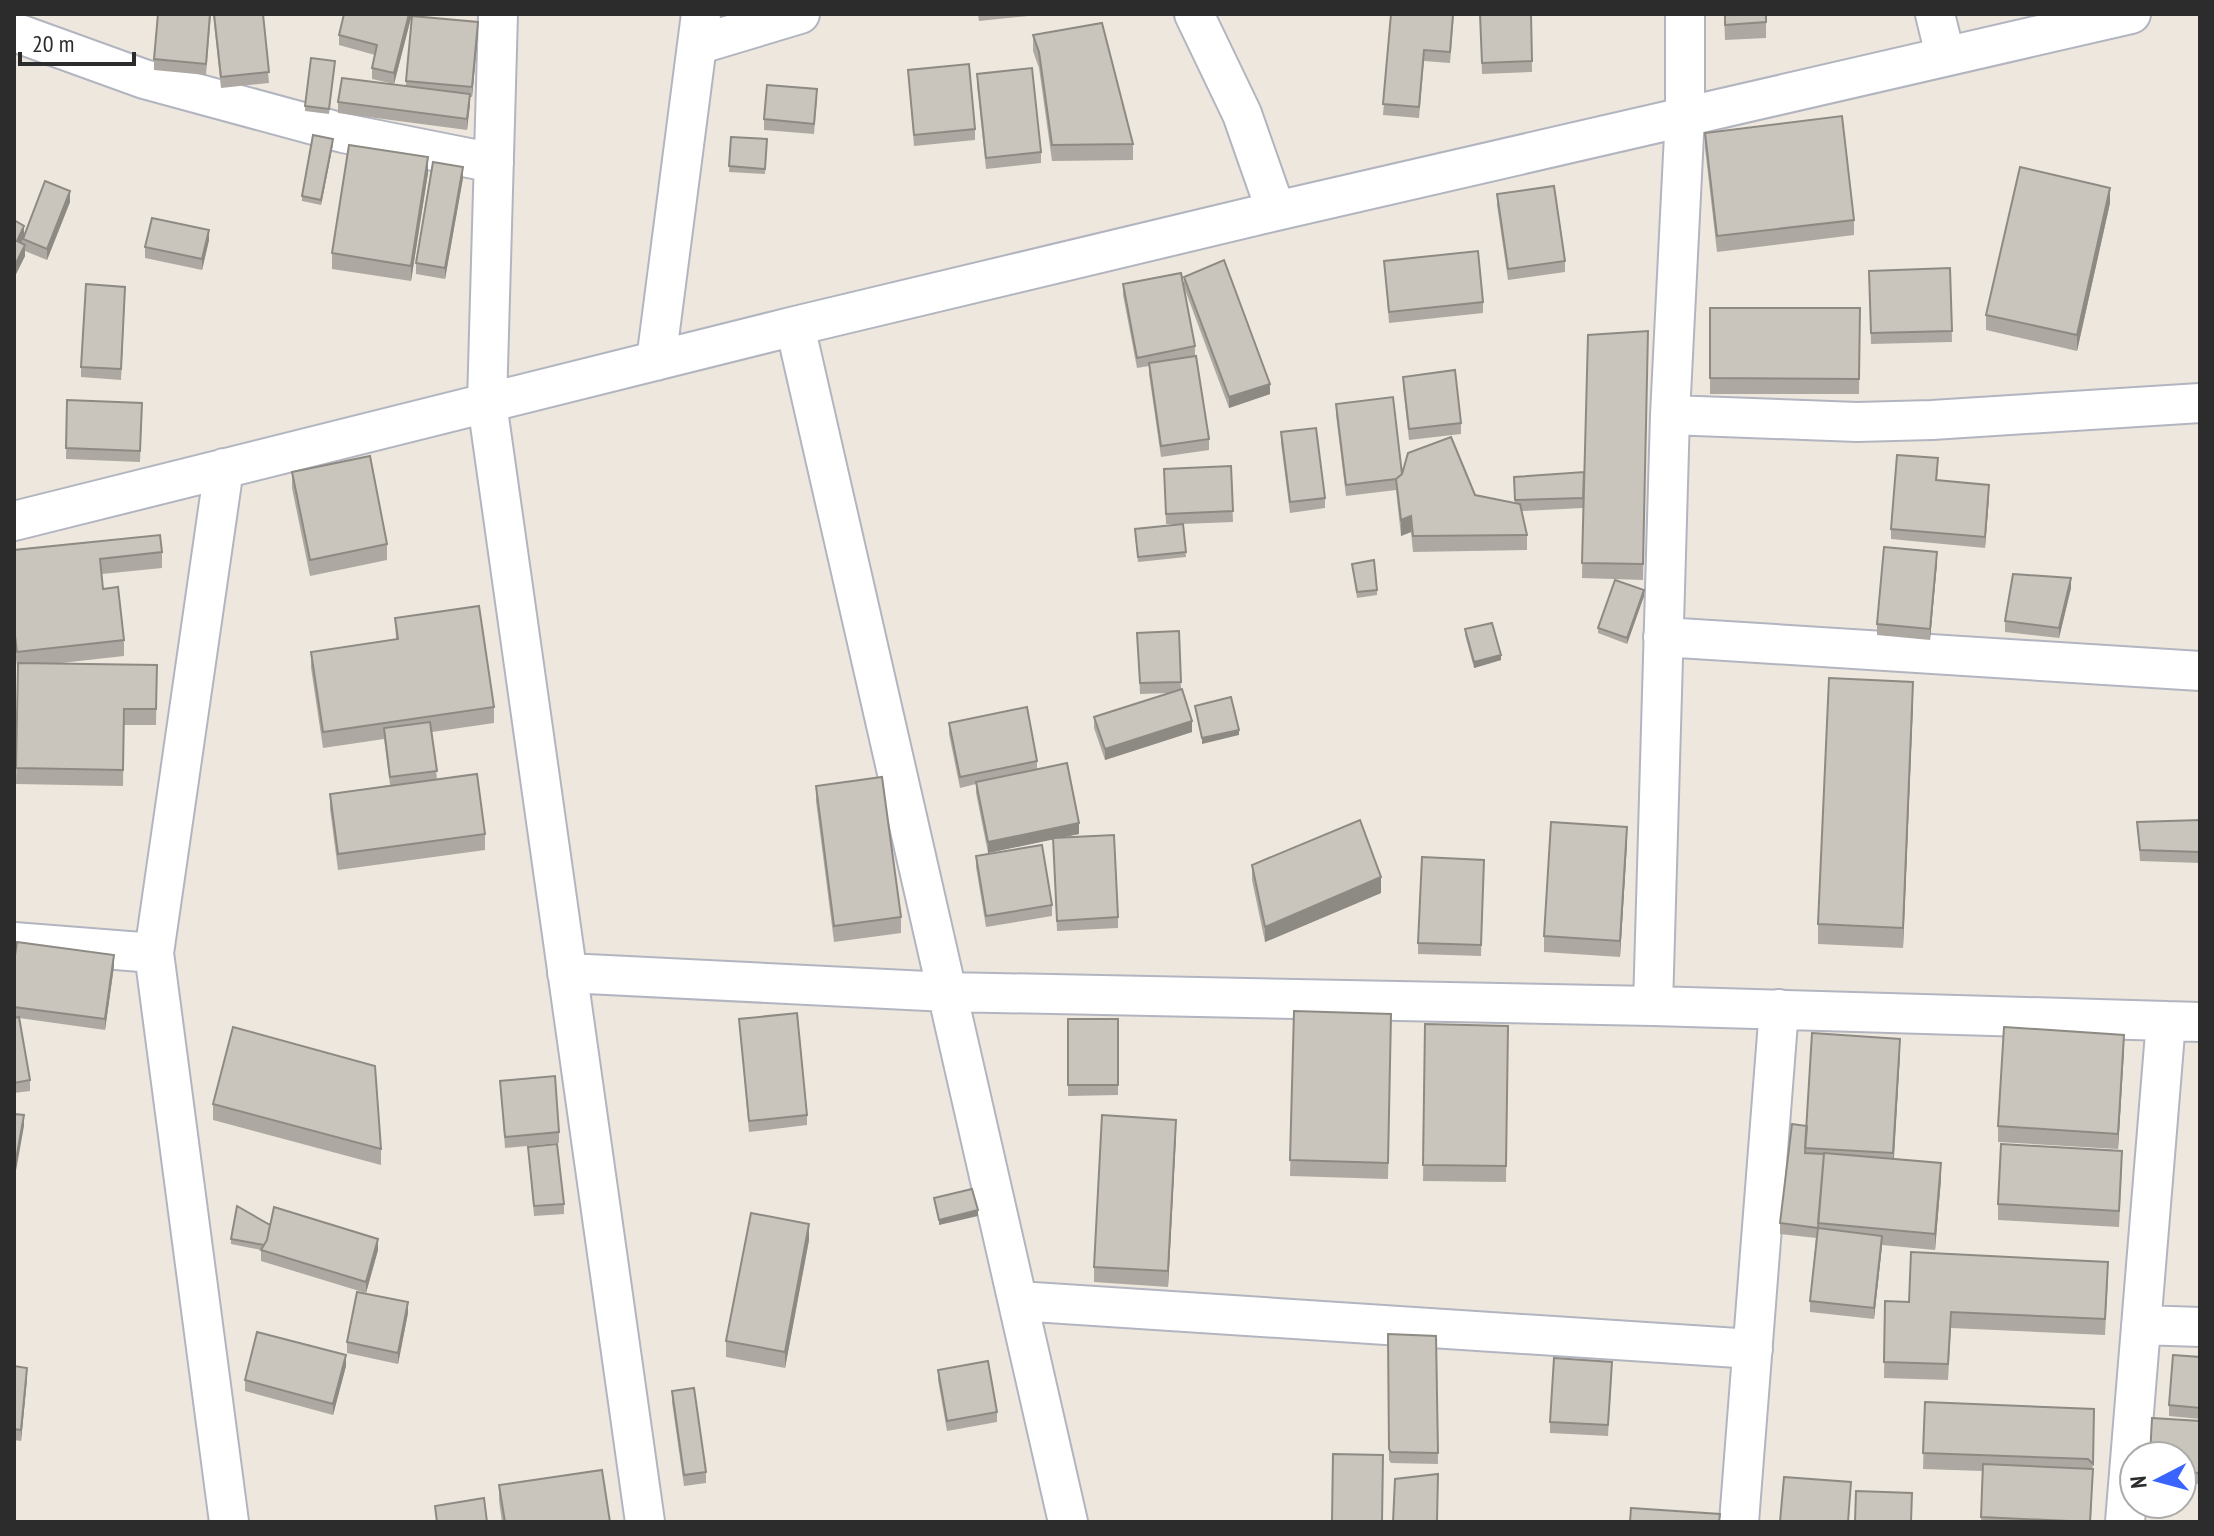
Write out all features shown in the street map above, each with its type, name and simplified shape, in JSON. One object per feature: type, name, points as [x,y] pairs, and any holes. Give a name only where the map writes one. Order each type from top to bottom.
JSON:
[{"type":"street","points":[[498,14],[487,403],[645,1522]]},
{"type":"street","points":[[656,361],[699,29],[800,14]]},
{"type":"street","points":[[1194,14],[1242,114],[1276,211]]},
{"type":"street","points":[[1653,1006],[1670,415],[1685,115],[1685,14]]},
{"type":"street","points":[[1935,14],[1945,55]]},
{"type":"street","points":[[14,521],[795,326],[1685,115],[2131,14]]},
{"type":"street","points":[[14,32],[144,79],[343,133],[494,163]]},
{"type":"street","points":[[795,326],[1068,1522]]},
{"type":"street","points":[[1670,415],[1841,422],[1902,421],[2200,403]]},
{"type":"street","points":[[224,468],[154,953],[229,1522]]},
{"type":"street","points":[[1663,637],[2200,671]]},
{"type":"street","points":[[14,942],[154,953]]},
{"type":"street","points":[[567,973],[947,992],[1653,1006],[2183,1021],[2141,1325],[2125,1522]]},
{"type":"street","points":[[1739,1522],[1779,1009]]},
{"type":"street","points":[[1018,1301],[1753,1349]]},
{"type":"street","points":[[2141,1325],[2200,1327]]},
{"type":"building","points":[[158,14],[210,14],[206,64],[154,59]]},
{"type":"building","points":[[214,14],[263,14],[269,72],[221,77]]},
{"type":"building","points":[[344,14],[409,14],[394,73],[372,68],[377,45],[339,35]]},
{"type":"building","points":[[1391,14],[1453,14],[1450,52],[1424,50],[1419,107],[1383,104]]},
{"type":"building","points":[[1480,14],[1531,14],[1532,61],[1482,63]]},
{"type":"building","points":[[1725,14],[1766,14],[1766,22],[1725,25]]},
{"type":"building","points":[[412,16],[478,22],[472,87],[406,81]]},
{"type":"building","points":[[1102,23],[1133,144],[1052,145],[1039,52],[1033,35]]},
{"type":"building","points":[[311,58],[335,61],[329,109],[305,106]]},
{"type":"building","points":[[969,64],[975,129],[914,135],[908,70]]},
{"type":"building","points":[[1032,68],[1041,152],[986,158],[977,74]]},
{"type":"building","points":[[342,78],[470,94],[467,119],[338,102]]},
{"type":"building","points":[[767,85],[817,89],[814,124],[764,119]]},
{"type":"building","points":[[1842,116],[1854,220],[1717,236],[1705,133]]},
{"type":"building","points":[[313,135],[333,139],[321,200],[302,196]]},
{"type":"building","points":[[731,137],[767,139],[765,169],[729,166]]},
{"type":"building","points":[[349,145],[428,157],[411,266],[332,253]]},
{"type":"building","points":[[433,162],[463,167],[445,268],[416,263]]},
{"type":"building","points":[[2020,167],[2110,188],[2077,335],[1986,315]]},
{"type":"building","points":[[45,181],[70,191],[47,249],[23,239]]},
{"type":"building","points":[[1554,186],[1565,261],[1508,269],[1497,194]]},
{"type":"building","points":[[152,218],[209,230],[202,259],[145,247]]},
{"type":"building","points":[[14,220],[24,226],[17,241],[25,245],[14,267]]},
{"type":"building","points":[[1478,251],[1483,302],[1389,312],[1384,261]]},
{"type":"building","points":[[1224,260],[1270,384],[1229,397],[1184,277]]},
{"type":"building","points":[[1950,268],[1952,331],[1871,333],[1869,271]]},
{"type":"building","points":[[1181,273],[1195,346],[1137,358],[1123,284]]},
{"type":"building","points":[[86,284],[125,287],[121,369],[81,367]]},
{"type":"building","points":[[1710,308],[1860,308],[1859,379],[1710,378]]},
{"type":"building","points":[[1648,331],[1643,564],[1582,563],[1588,335]]},
{"type":"building","points":[[1196,356],[1209,439],[1161,446],[1149,363]]},
{"type":"building","points":[[1455,370],[1461,423],[1409,429],[1403,377]]},
{"type":"building","points":[[1393,397],[1402,474],[1396,479],[1346,485],[1336,404]]},
{"type":"building","points":[[67,400],[142,403],[140,451],[66,448]]},
{"type":"building","points":[[1316,428],[1325,498],[1290,502],[1281,432]]},
{"type":"building","points":[[1451,437],[1475,495],[1520,504],[1527,535],[1413,536],[1411,516],[1401,520],[1396,479],[1402,474],[1408,453]]},
{"type":"building","points":[[1897,455],[1938,458],[1936,480],[1989,485],[1985,537],[1891,529]]},
{"type":"building","points":[[370,456],[387,544],[310,560],[292,472]]},
{"type":"building","points":[[1231,466],[1233,511],[1166,514],[1164,469]]},
{"type":"building","points":[[1584,472],[1583,498],[1515,500],[1514,477]]},
{"type":"building","points":[[1183,524],[1186,552],[1138,557],[1135,529]]},
{"type":"building","points":[[160,535],[162,552],[100,559],[103,589],[118,587],[124,640],[17,652],[14,550]]},
{"type":"building","points":[[1884,547],[1937,552],[1930,629],[1877,624]]},
{"type":"building","points":[[1374,560],[1377,590],[1357,592],[1352,564]]},
{"type":"building","points":[[2013,574],[2071,578],[2059,628],[2005,621]]},
{"type":"building","points":[[1615,580],[1644,590],[1627,638],[1598,628]]},
{"type":"building","points":[[479,606],[494,707],[323,732],[311,652],[398,639],[395,618]]},
{"type":"building","points":[[1492,623],[1501,655],[1474,662],[1465,629]]},
{"type":"building","points":[[1179,631],[1181,682],[1140,683],[1137,633]]},
{"type":"building","points":[[18,663],[157,665],[156,709],[124,709],[123,770],[16,768]]},
{"type":"building","points":[[1829,678],[1913,682],[1903,928],[1818,924]]},
{"type":"building","points":[[1182,689],[1192,721],[1105,749],[1094,717]]},
{"type":"building","points":[[1231,697],[1239,730],[1202,738],[1195,706]]},
{"type":"building","points":[[1027,707],[1037,761],[960,777],[949,723]]},
{"type":"building","points":[[430,722],[437,771],[390,777],[384,728]]},
{"type":"building","points":[[1067,763],[1079,823],[988,842],[976,782]]},
{"type":"building","points":[[477,774],[485,834],[338,854],[330,794]]},
{"type":"building","points":[[882,777],[901,917],[834,926],[816,786]]},
{"type":"building","points":[[1360,820],[1381,877],[1265,927],[1252,865]]},
{"type":"building","points":[[2200,820],[2200,852],[2140,850],[2137,822]]},
{"type":"building","points":[[1551,822],[1627,827],[1620,941],[1544,936]]},
{"type":"building","points":[[1114,835],[1118,917],[1057,921],[1053,838]]},
{"type":"building","points":[[1042,845],[1052,905],[986,916],[976,856]]},
{"type":"building","points":[[1422,857],[1484,860],[1481,945],[1418,943]]},
{"type":"building","points":[[17,942],[114,955],[105,1019],[14,1007]]},
{"type":"building","points":[[1294,1011],[1391,1014],[1388,1163],[1290,1160]]},
{"type":"building","points":[[797,1013],[807,1115],[749,1121],[739,1019]]},
{"type":"building","points":[[19,1017],[30,1080],[14,1083],[14,1018]]},
{"type":"building","points":[[1068,1019],[1118,1019],[1118,1085],[1068,1085]]},
{"type":"building","points":[[1425,1024],[1508,1026],[1506,1166],[1423,1165]]},
{"type":"building","points":[[233,1027],[375,1066],[381,1149],[213,1104]]},
{"type":"building","points":[[2004,1027],[2124,1035],[2118,1134],[1998,1126]]},
{"type":"building","points":[[1812,1033],[1900,1039],[1893,1153],[1805,1148]]},
{"type":"building","points":[[555,1076],[559,1132],[505,1137],[500,1081]]},
{"type":"building","points":[[14,1114],[24,1115],[14,1171]]},
{"type":"building","points":[[1102,1115],[1176,1120],[1168,1271],[1094,1267]]},
{"type":"building","points":[[1792,1124],[1807,1126],[1805,1153],[1824,1154],[1818,1228],[1780,1223]]},
{"type":"building","points":[[557,1144],[564,1204],[534,1206],[528,1147]]},
{"type":"building","points":[[2001,1144],[2122,1151],[2119,1211],[1998,1204]]},
{"type":"building","points":[[1824,1153],[1941,1163],[1935,1234],[1818,1223]]},
{"type":"building","points":[[972,1189],[978,1210],[939,1220],[934,1198]]},
{"type":"building","points":[[237,1206],[270,1225],[264,1245],[231,1239]]},
{"type":"building","points":[[274,1207],[378,1239],[366,1282],[261,1250],[267,1240]]},
{"type":"building","points":[[751,1213],[809,1224],[785,1352],[726,1341]]},
{"type":"building","points":[[1818,1228],[1882,1236],[1874,1308],[1810,1301]]},
{"type":"building","points":[[1911,1252],[2108,1262],[2105,1319],[1951,1312],[1948,1364],[1884,1362],[1885,1301],[1909,1302]]},
{"type":"building","points":[[357,1292],[408,1302],[398,1353],[347,1342]]},
{"type":"building","points":[[257,1332],[346,1355],[333,1404],[245,1380]]},
{"type":"building","points":[[1388,1334],[1436,1336],[1438,1453],[1391,1452],[1389,1449]]},
{"type":"building","points":[[2173,1355],[2200,1357],[2200,1408],[2169,1405]]},
{"type":"building","points":[[1554,1358],[1612,1362],[1608,1425],[1550,1422]]},
{"type":"building","points":[[988,1361],[997,1412],[947,1421],[938,1370]]},
{"type":"building","points":[[14,1366],[27,1368],[21,1430],[14,1429]]},
{"type":"building","points":[[694,1388],[706,1472],[684,1475],[672,1391]]},
{"type":"building","points":[[1925,1402],[2094,1409],[2093,1464],[2088,1459],[1923,1453]]},
{"type":"building","points":[[2152,1418],[2200,1421],[2200,1473],[2198,1440],[2151,1440]]},
{"type":"building","points":[[1333,1454],[1383,1455],[1382,1522],[1332,1522]]},
{"type":"building","points":[[1983,1464],[2093,1469],[2090,1522],[1981,1517]]},
{"type":"building","points":[[602,1470],[610,1522],[505,1522],[499,1485]]},
{"type":"building","points":[[1438,1474],[1437,1522],[1393,1522],[1395,1479]]},
{"type":"building","points":[[1784,1477],[1851,1482],[1848,1522],[1780,1522]]},
{"type":"building","points":[[1856,1491],[1912,1493],[1911,1522],[1855,1522]]},
{"type":"building","points":[[484,1498],[487,1522],[437,1522],[435,1506]]},
{"type":"building","points":[[1631,1508],[1720,1514],[1719,1522],[1630,1522]]}]
